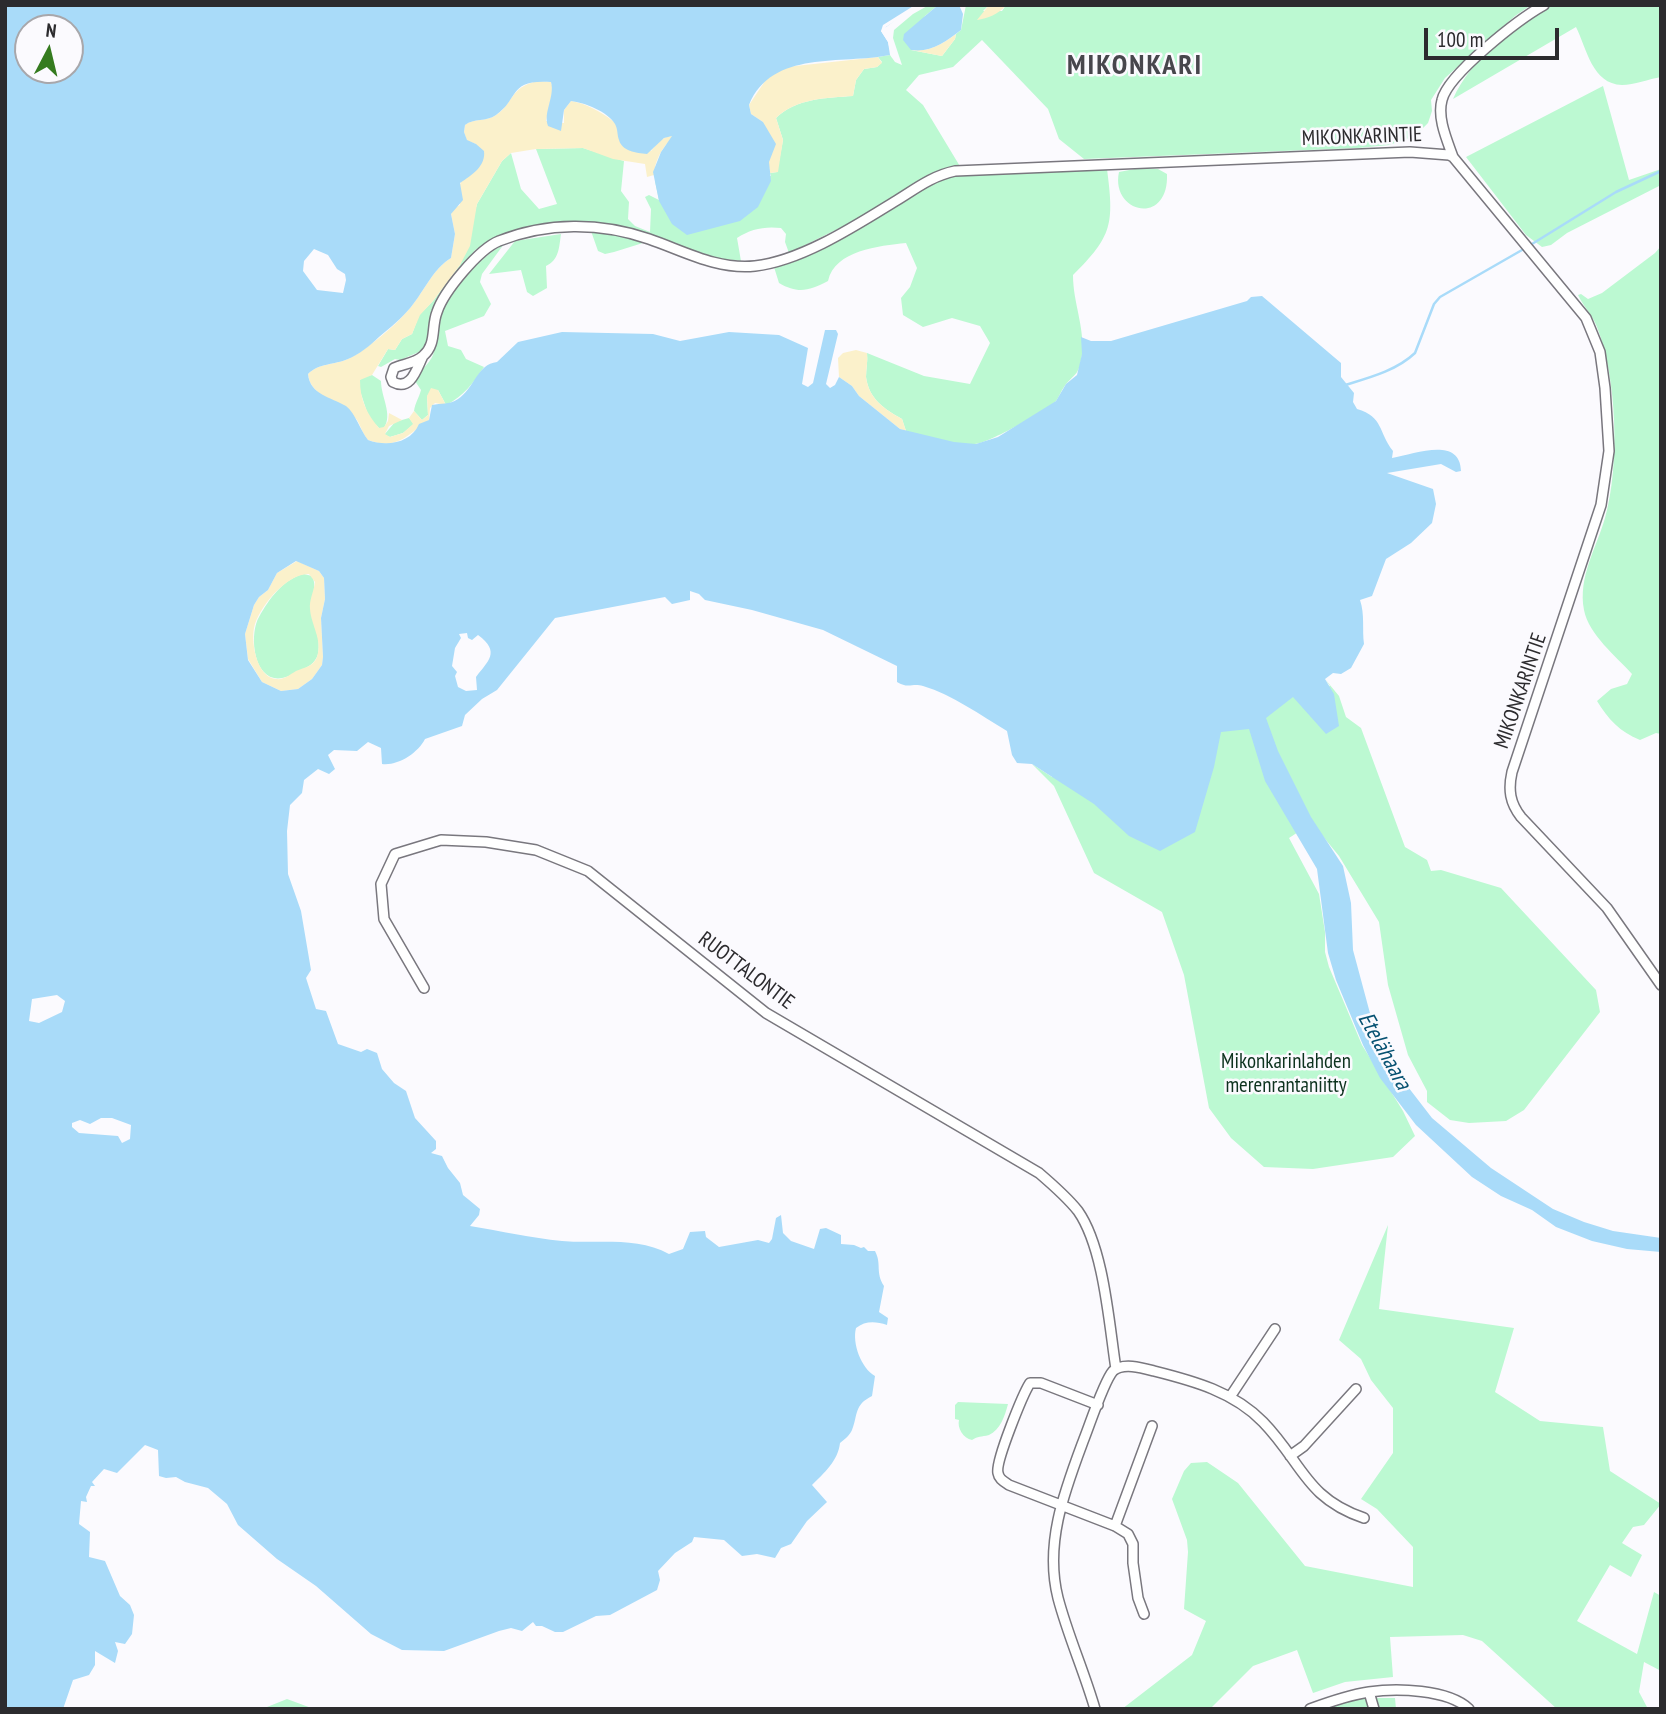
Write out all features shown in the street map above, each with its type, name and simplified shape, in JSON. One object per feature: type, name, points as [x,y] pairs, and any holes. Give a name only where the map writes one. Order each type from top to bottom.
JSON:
[{"type":"street","points":[[1453,157],[1441,106],[1448,85],[1495,41],[1544,5]]},
{"type":"street","name":"MIKONKARINTIE","points":[[422,358],[433,339],[435,319],[441,303],[479,255],[498,242],[542,230],[575,226],[609,228],[713,263],[756,265],[783,260],[815,246],[932,178],[955,171],[1410,152],[1436,152],[1453,157],[1586,318],[1600,352],[1605,388],[1609,459],[1601,505],[1512,772],[1511,799],[1521,817],[1606,908],[1661,985]]},
{"type":"street","name":"RUOTTALONTIE","points":[[424,988],[384,919],[381,884],[395,854],[441,839],[486,842],[536,850],[588,871],[766,1013],[1039,1173],[1052,1184],[1078,1212],[1090,1235],[1102,1279],[1116,1369]]},
{"type":"street","points":[[1230,1397],[1275,1329]]},
{"type":"street","points":[[1094,1709],[1082,1665],[1062,1611],[1055,1582],[1054,1551],[1061,1504],[1098,1405],[1116,1369],[1146,1369],[1190,1380],[1230,1397],[1262,1421],[1303,1475],[1328,1502],[1364,1518]]},
{"type":"street","points":[[1098,1405],[1033,1382],[1027,1386],[1000,1457],[998,1472],[1002,1480],[1115,1526],[1128,1534],[1133,1544],[1138,1598],[1144,1614]]},
{"type":"street","points":[[1290,1456],[1304,1446],[1356,1389]]},
{"type":"street","points":[[1115,1526],[1152,1426]]},
{"type":"street","points":[[1369,1692],[1374,1709]]},
{"type":"street","points":[[1311,1709],[1369,1692],[1444,1695],[1455,1698],[1469,1709]]},
{"type":"green space","points":[[929,5],[938,5],[925,16],[911,50],[942,56],[961,30],[966,5],[989,5],[983,11],[1002,11],[1006,5],[1531,5],[1445,78],[1431,100],[1432,111],[1428,123],[1415,136],[1389,145],[1358,148],[1084,159],[1059,139],[1048,109],[982,40],[953,67],[919,75],[906,90],[923,105],[961,168],[789,253],[785,242],[786,234],[781,228],[763,228],[747,232],[737,238],[741,261],[708,257],[622,227],[599,223],[573,223],[498,239],[475,250],[440,299],[431,314],[425,347],[400,360],[395,359],[378,366],[388,349],[395,350],[402,339],[412,334],[419,315],[460,265],[477,204],[502,161],[511,153],[521,189],[539,209],[557,204],[536,149],[583,148],[624,161],[621,191],[629,202],[628,219],[635,226],[650,232],[651,209],[645,197],[649,195],[659,200],[655,181],[771,176],[770,173],[777,172],[783,140],[776,118],[802,103],[853,96],[856,80],[864,69],[877,67],[882,62],[878,57],[890,55],[895,62],[902,65],[893,38],[894,30]]},
{"type":"green space","points":[[1550,5],[1661,5],[1661,77],[1622,85],[1604,79],[1592,64],[1576,27],[1453,99],[1481,58],[1508,34]]},
{"type":"green space","points":[[1603,86],[1629,180],[1661,169],[1661,185],[1567,233],[1551,245],[1542,247],[1526,235],[1466,157]]},
{"type":"green space","points":[[1140,168],[1158,169],[1167,174],[1165,191],[1159,202],[1150,207],[1131,205],[1123,197],[1119,186],[1119,172]]},
{"type":"green space","points":[[1107,169],[1110,203],[1108,228],[1096,250],[1073,275],[1082,345],[1078,371],[1050,406],[1017,426],[982,442],[958,444],[906,431],[902,419],[878,402],[870,391],[866,377],[867,353],[924,376],[970,384],[990,343],[980,326],[952,318],[923,327],[903,315],[901,298],[910,287],[917,268],[906,243],[871,248],[849,256],[839,262],[828,281],[809,289],[792,289],[779,283],[774,267],[801,258],[840,239],[938,181],[962,174]]},
{"type":"green space","points":[[601,230],[646,242],[605,254],[598,251],[591,231]]},
{"type":"green space","points":[[561,234],[556,257],[546,266],[547,288],[533,296],[527,292],[521,270],[489,274],[515,241]]},
{"type":"green space","points":[[504,244],[482,274],[480,282],[491,304],[484,316],[445,331],[448,346],[461,350],[466,359],[484,367],[463,393],[446,405],[438,390],[427,396],[428,415],[422,420],[414,411],[421,390],[415,381],[433,355],[444,307],[466,276],[485,257]]},
{"type":"green space","points":[[1661,246],[1661,734],[1656,733],[1640,740],[1615,724],[1597,701],[1611,689],[1627,684],[1632,674],[1591,628],[1584,610],[1583,586],[1610,497],[1614,422],[1604,348],[1595,323],[1578,295],[1588,299],[1602,293]]},
{"type":"green space","points":[[372,375],[381,381],[387,411],[384,428],[379,428],[369,418],[360,391],[362,377]]},
{"type":"green space","points":[[409,418],[414,424],[403,433],[390,437],[384,435],[395,422]]},
{"type":"green space","points":[[304,574],[312,576],[314,580],[312,612],[318,638],[318,654],[313,663],[305,668],[287,677],[274,678],[267,675],[257,660],[254,642],[256,624],[277,591],[290,580]]},
{"type":"green space","name":"Mikonkarinlahden merenrantaniitty","points":[[1325,679],[1339,696],[1346,717],[1361,728],[1405,847],[1427,860],[1431,871],[1441,870],[1501,888],[1596,990],[1600,1012],[1524,1110],[1506,1121],[1469,1123],[1450,1120],[1427,1102],[1427,1091],[1408,1055],[1388,985],[1379,922],[1339,856],[1312,823],[1289,838],[1319,894],[1329,967],[1362,1045],[1403,1111],[1415,1136],[1393,1157],[1313,1169],[1264,1167],[1231,1138],[1209,1108],[1184,975],[1162,912],[1094,873],[1054,786],[1032,764],[1052,777],[1188,756],[1261,700],[1330,686]]},
{"type":"green space","points":[[1388,1225],[1379,1309],[1514,1328],[1495,1392],[1540,1421],[1603,1427],[1610,1471],[1661,1504],[1644,1525],[1633,1527],[1622,1543],[1642,1555],[1631,1577],[1610,1565],[1577,1621],[1637,1654],[1654,1592],[1661,1596],[1661,1671],[1644,1662],[1639,1692],[1648,1709],[1557,1709],[1482,1641],[1463,1635],[1390,1637],[1393,1677],[1345,1682],[1313,1693],[1297,1650],[1253,1666],[1210,1709],[1122,1709],[1192,1655],[1206,1621],[1184,1609],[1187,1540],[1172,1499],[1184,1471],[1191,1463],[1207,1462],[1238,1483],[1305,1566],[1413,1587],[1413,1547],[1377,1509],[1361,1499],[1393,1453],[1393,1408],[1371,1380],[1361,1359],[1339,1340]]},
{"type":"green space","points":[[958,1402],[1008,1404],[1004,1418],[996,1430],[972,1440],[963,1435],[959,1420],[955,1419],[955,1405]]},
{"type":"green space","points":[[1362,1698],[1395,1698],[1396,1709],[1324,1709]]},
{"type":"green space","points":[[287,1699],[314,1709],[262,1709]]},
{"type":"sand","points":[[989,5],[1006,5],[993,16],[977,20]]},
{"type":"sand","points":[[956,34],[942,56],[911,50],[935,47]]},
{"type":"sand","points":[[878,57],[882,63],[877,67],[864,69],[856,80],[853,96],[802,103],[776,118],[783,140],[778,172],[770,173],[763,122],[751,114],[749,105],[767,78],[786,67]]},
{"type":"sand","points":[[537,81],[551,82],[553,89],[546,121],[564,123],[564,110],[571,101],[603,114],[651,151],[663,139],[669,136],[673,138],[659,155],[654,175],[647,177],[645,164],[613,159],[583,148],[536,149],[511,153],[502,161],[477,204],[470,246],[460,265],[420,315],[412,334],[402,339],[395,350],[388,349],[372,375],[360,380],[365,406],[379,428],[384,427],[388,421],[389,413],[402,420],[389,426],[385,434],[390,437],[403,433],[413,424],[409,418],[414,411],[422,420],[428,415],[427,396],[431,388],[438,390],[446,405],[435,403],[430,408],[429,420],[402,439],[387,443],[368,440],[357,420],[321,395],[310,382],[308,374],[317,368],[351,357],[380,337],[407,312],[434,274],[451,258],[455,234],[451,214],[454,208],[460,205],[459,187],[476,144],[467,141],[465,125],[496,115],[516,92]]},
{"type":"sand","points":[[856,350],[867,353],[866,377],[870,391],[883,407],[902,419],[906,431],[859,396],[852,386],[839,377],[838,358],[843,353]]},
{"type":"sand","points":[[297,561],[319,571],[324,578],[325,599],[321,618],[322,665],[312,679],[298,689],[281,691],[262,682],[248,659],[245,634],[254,605],[268,590],[277,573]],"holes":[[[309,574],[315,582],[310,606],[319,645],[317,657],[311,665],[284,678],[269,677],[257,659],[253,635],[261,611],[275,593],[292,579]]]},
{"type":"water","name":"Etelähaara","points":[[5,5],[915,5],[881,31],[888,42],[890,55],[830,60],[791,67],[774,75],[760,87],[749,105],[751,114],[763,122],[776,144],[769,162],[771,181],[758,207],[740,221],[687,235],[672,224],[659,201],[653,172],[661,152],[672,136],[664,138],[647,154],[630,151],[621,144],[616,126],[607,115],[571,101],[564,110],[561,131],[548,126],[551,82],[537,82],[521,87],[496,115],[465,125],[467,140],[484,151],[484,156],[477,170],[460,183],[463,200],[451,214],[455,234],[451,258],[434,274],[416,301],[396,323],[368,346],[352,357],[317,368],[308,374],[313,387],[346,406],[368,440],[390,443],[404,439],[419,424],[429,420],[432,405],[458,399],[485,367],[497,362],[518,342],[562,332],[653,334],[680,341],[729,332],[779,335],[808,348],[802,384],[808,387],[813,383],[825,330],[836,330],[838,334],[826,384],[830,388],[839,377],[900,429],[954,442],[976,444],[998,437],[1056,401],[1066,384],[1077,375],[1082,354],[1081,337],[1091,341],[1111,341],[1247,301],[1251,297],[1262,296],[1341,363],[1341,377],[1354,393],[1353,402],[1357,409],[1366,412],[1376,421],[1393,451],[1392,458],[1424,451],[1445,450],[1459,460],[1461,471],[1456,472],[1441,464],[1387,473],[1433,489],[1436,504],[1432,523],[1411,543],[1386,559],[1372,596],[1360,600],[1364,644],[1351,668],[1341,674],[1333,673],[1325,679],[1334,694],[1339,726],[1326,734],[1293,697],[1266,718],[1278,751],[1311,817],[1343,866],[1351,903],[1353,950],[1371,1017],[1405,1083],[1432,1118],[1491,1168],[1553,1209],[1584,1222],[1613,1231],[1661,1238],[1661,1252],[1627,1249],[1592,1241],[1556,1227],[1532,1210],[1501,1196],[1472,1177],[1416,1125],[1380,1078],[1363,1045],[1336,980],[1328,953],[1317,869],[1265,781],[1249,729],[1221,732],[1195,832],[1160,851],[1129,836],[1094,804],[1032,764],[1017,763],[1012,755],[1007,731],[945,695],[923,686],[897,682],[897,666],[823,630],[705,600],[690,591],[690,600],[672,604],[665,597],[555,618],[497,690],[482,699],[465,715],[462,726],[425,739],[413,754],[394,763],[382,764],[381,748],[368,742],[357,751],[334,750],[328,755],[335,769],[329,774],[318,769],[304,780],[302,793],[290,805],[287,831],[288,874],[301,911],[311,970],[306,978],[316,1009],[326,1011],[338,1044],[361,1052],[367,1049],[377,1053],[382,1069],[394,1083],[406,1091],[415,1118],[436,1141],[436,1149],[431,1153],[442,1156],[460,1183],[463,1195],[480,1209],[479,1215],[470,1226],[562,1241],[630,1243],[657,1248],[669,1254],[683,1249],[690,1232],[705,1231],[706,1237],[719,1247],[758,1240],[769,1243],[776,1218],[781,1215],[783,1233],[791,1241],[814,1249],[820,1229],[826,1228],[841,1235],[841,1244],[875,1251],[884,1286],[879,1312],[888,1318],[887,1325],[870,1322],[856,1328],[855,1341],[859,1355],[875,1376],[872,1396],[859,1406],[851,1432],[840,1443],[830,1466],[812,1485],[827,1502],[807,1521],[791,1544],[781,1548],[775,1558],[757,1554],[742,1556],[724,1540],[694,1537],[692,1542],[675,1553],[658,1571],[660,1580],[657,1590],[610,1615],[596,1616],[563,1632],[536,1626],[533,1622],[522,1631],[511,1628],[499,1631],[444,1651],[402,1650],[371,1634],[316,1586],[277,1559],[238,1525],[227,1504],[208,1488],[176,1477],[159,1476],[158,1450],[145,1445],[117,1473],[104,1469],[92,1482],[95,1486],[91,1486],[86,1497],[87,1502],[81,1501],[79,1524],[90,1532],[89,1557],[105,1561],[120,1596],[130,1605],[134,1615],[132,1634],[125,1644],[115,1642],[118,1651],[115,1663],[95,1651],[95,1665],[89,1675],[73,1680],[63,1709],[5,1709]],"holes":[[[314,249],[328,255],[337,269],[345,274],[343,293],[317,290],[303,271],[304,261]],[[296,561],[319,571],[324,578],[325,599],[321,618],[322,665],[312,679],[298,689],[281,691],[262,682],[248,660],[245,634],[254,605],[268,590],[277,573]],[[467,633],[472,640],[478,635],[491,652],[476,677],[477,690],[466,691],[458,687],[455,676],[457,672],[452,666],[455,648],[461,638],[459,634]],[[57,995],[65,1001],[62,1012],[39,1023],[29,1021],[32,999]],[[101,1118],[112,1118],[131,1125],[130,1139],[122,1143],[118,1136],[79,1133],[72,1127],[72,1123],[80,1120],[90,1124]]]},
{"type":"water","points":[[938,5],[959,5],[963,14],[961,30],[931,48],[911,50],[903,40],[904,34]]},
{"type":"pier","points":[[919,5],[886,27],[885,31],[891,41],[892,58],[888,42],[881,31],[883,25]]},
{"type":"waterway","points":[[1532,244],[1616,192],[1661,171]]},
{"type":"waterway","points":[[1345,385],[1399,365],[1415,353],[1434,304],[1440,297],[1522,250]]},
{"type":"district","name":"MIKONKARI","points":[[1135,66]]}]
